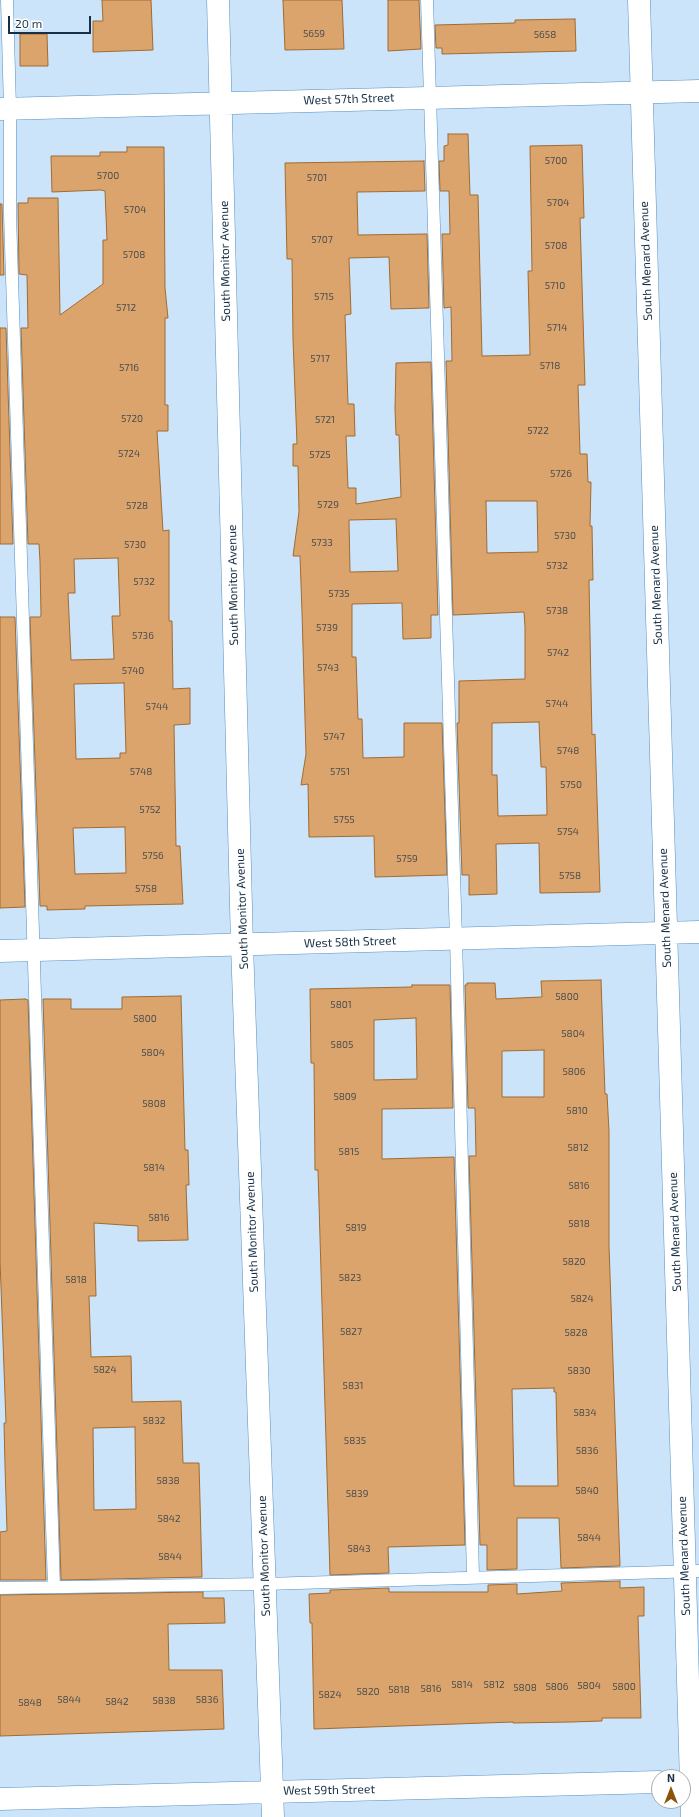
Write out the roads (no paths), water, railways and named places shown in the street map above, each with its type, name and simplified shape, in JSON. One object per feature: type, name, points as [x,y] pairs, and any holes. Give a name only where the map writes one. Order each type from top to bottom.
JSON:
[{"type":"street","name":"South Monitor Avenue","points":[[218,0],[242,945],[272,1817]]},
{"type":"street","name":"South Menard Avenue","points":[[639,0],[666,933],[692,1571],[692,1817]]},
{"type":"street","name":"West 57th Street","points":[[5,108],[699,91]]},
{"type":"street","name":"West 58th Street","points":[[0,951],[699,932]]},
{"type":"street","name":"West 59th Street","points":[[0,1799],[651,1782]]},
{"type":"lane","points":[[7,0],[5,108],[10,214],[54,1587]]},
{"type":"lane","points":[[427,0],[456,939],[473,1576]]},
{"type":"lane","points":[[0,1588],[265,1584],[473,1576],[692,1571]]}]
